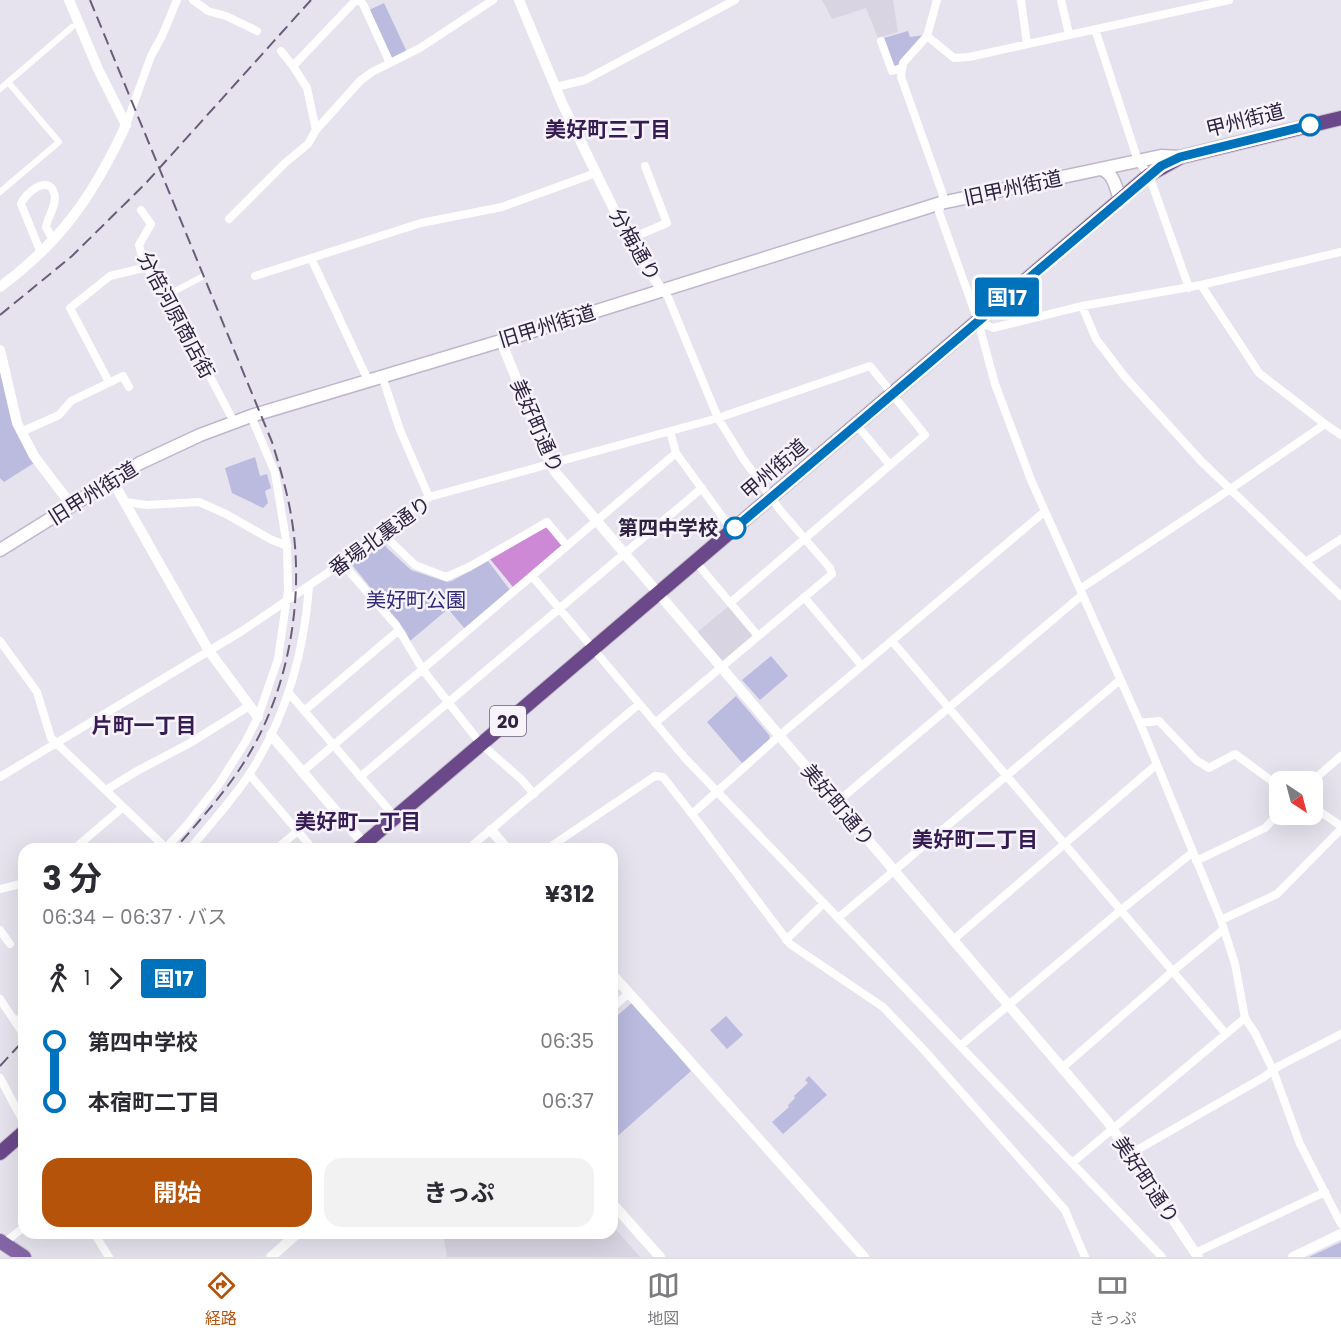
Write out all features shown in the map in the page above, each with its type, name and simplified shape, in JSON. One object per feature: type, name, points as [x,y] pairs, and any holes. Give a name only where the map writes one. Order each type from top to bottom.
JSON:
[{"type":"highway","name":"甲州街道","points":[[1187,155],[1341,118]]},
{"type":"highway","name":"20","points":[[1149,175],[1187,155]]},
{"type":"highway","name":"甲州街道","points":[[367,843],[1149,175]]},
{"type":"highway","points":[[0,1153],[18,1137]]},
{"type":"main road","name":"旧甲州街道","points":[[0,550],[140,463],[251,416],[501,341],[941,203],[1161,156],[1187,155]]},
{"type":"main road","points":[[1101,169],[1105,169],[1111,176],[1120,200]]},
{"type":"main road","points":[[2,1242],[23,1257]]},
{"type":"street","points":[[69,0],[98,69],[126,125]]},
{"type":"street","points":[[0,287],[30,264],[53,240],[80,208],[104,171],[126,125],[151,56],[177,0]]},
{"type":"street","points":[[193,0],[208,12],[226,16],[257,31]]},
{"type":"street","points":[[293,66],[357,0],[363,4],[390,63]]},
{"type":"street","points":[[229,219],[285,163],[308,144],[316,130],[360,81],[372,72],[420,48],[493,0]]},
{"type":"street","name":"分梅通り","points":[[519,0],[556,87],[629,239],[655,282],[668,297],[718,418],[780,510],[830,568],[832,574],[804,597]]},
{"type":"street","points":[[556,87],[585,80],[735,0]]},
{"type":"street","points":[[881,41],[892,71],[901,68],[927,36],[936,0]]},
{"type":"street","points":[[1021,0],[1027,44]]},
{"type":"street","points":[[1061,0],[1069,34]]},
{"type":"street","points":[[927,36],[954,58],[969,57],[1229,0]]},
{"type":"street","points":[[0,89],[72,27]]},
{"type":"street","points":[[1095,29],[1138,161],[1149,175],[1189,288]]},
{"type":"street","points":[[281,51],[307,88],[316,130]]},
{"type":"street","points":[[901,68],[901,77],[943,195],[939,212],[978,321],[994,384],[1044,512],[1140,723],[1222,925],[1234,964],[1245,1018],[1273,1070],[1300,1144],[1341,1224]]},
{"type":"street","points":[[0,192],[59,142],[8,82]]},
{"type":"street","points":[[629,239],[667,223],[645,166]]},
{"type":"street","points":[[255,276],[422,223],[502,207],[596,173]]},
{"type":"street","points":[[41,253],[21,204],[24,197],[38,186],[50,187],[55,197],[46,226],[53,240]]},
{"type":"street","name":"分倍河原商店街","points":[[141,210],[151,224],[139,245],[140,253],[167,295],[234,422]]},
{"type":"street","points":[[28,221],[37,223],[48,219]]},
{"type":"street","points":[[978,321],[993,328],[1082,306],[1189,288],[1341,252]]},
{"type":"street","points":[[311,258],[368,380]]},
{"type":"street","points":[[110,382],[70,308],[110,276],[147,267]]},
{"type":"street","points":[[167,295],[202,277]]},
{"type":"street","points":[[1201,285],[1259,373],[1341,435]]},
{"type":"street","points":[[1082,306],[1096,339],[1125,377],[1229,490],[1307,561],[1341,596]]},
{"type":"street","name":"美好町通り","points":[[501,341],[551,465],[1113,1129],[1197,1255]]},
{"type":"street","points":[[0,350],[15,417],[21,432],[34,456],[72,506]]},
{"type":"street","name":"番場北裏通り","points":[[0,777],[209,651],[309,587],[429,497],[718,418],[870,366],[892,393]]},
{"type":"street","points":[[21,432],[59,415],[71,401],[123,376],[129,387]]},
{"type":"street","points":[[382,376],[400,430],[429,497]]},
{"type":"street","points":[[730,603],[925,435],[892,393]]},
{"type":"street","points":[[171,843],[219,784],[246,741],[258,717],[278,659],[287,601],[287,546],[275,473],[251,416]]},
{"type":"street","points":[[856,424],[891,465]]},
{"type":"street","points":[[836,803],[1081,592],[1324,424]]},
{"type":"street","points":[[670,431],[676,453],[732,530]]},
{"type":"street","points":[[302,772],[676,453]]},
{"type":"street","points":[[112,480],[209,651],[258,717]]},
{"type":"street","points":[[360,777],[702,488]]},
{"type":"street","points":[[125,502],[147,505],[199,502],[287,546]]},
{"type":"street","points":[[692,814],[717,790],[1044,512]]},
{"type":"street","points":[[381,532],[415,565],[446,577],[469,567],[547,522],[567,546]]},
{"type":"street","points":[[1307,561],[1341,539]]},
{"type":"street","points":[[695,561],[758,636]]},
{"type":"street","points":[[342,562],[399,630],[423,670],[481,744],[521,779],[534,794]]},
{"type":"street","points":[[532,576],[685,758],[1162,1257]]},
{"type":"street","points":[[194,843],[249,774],[271,735],[289,693],[301,644],[309,587]]},
{"type":"street","points":[[655,723],[804,597],[862,666]]},
{"type":"street","points":[[304,711],[399,630]]},
{"type":"street","points":[[0,641],[37,692],[51,738],[160,843]]},
{"type":"street","points":[[892,641],[1226,1034]]},
{"type":"street","points":[[838,918],[1120,680]]},
{"type":"street","points":[[289,693],[395,817]]},
{"type":"street","points":[[475,843],[639,704]]},
{"type":"street","points":[[106,790],[190,743],[249,706]]},
{"type":"street","points":[[1140,723],[1159,721],[1196,760],[1209,768],[1235,754],[1269,779]]},
{"type":"street","points":[[271,735],[360,843]]},
{"type":"street","points":[[1323,772],[1341,756]]},
{"type":"street","points":[[953,940],[1156,765]]},
{"type":"street","points":[[249,774],[308,843]]},
{"type":"street","points":[[556,843],[655,777],[659,776],[666,780],[786,940],[883,1007],[924,1050],[1065,1210],[1086,1257]]},
{"type":"street","points":[[81,843],[123,807]]},
{"type":"street","points":[[1062,1068],[1222,925],[1277,894],[1341,827],[1323,814]]},
{"type":"street","points":[[1196,861],[1265,828],[1269,824]]},
{"type":"street","points":[[491,830],[502,843]]},
{"type":"street","points":[[283,843],[298,831]]},
{"type":"street","points":[[960,1046],[1192,852]]},
{"type":"street","points":[[0,889],[18,884]]},
{"type":"street","points":[[786,940],[824,903]]},
{"type":"street","points":[[0,930],[9,944]]},
{"type":"street","points":[[618,981],[864,1257]]},
{"type":"street","points":[[618,1003],[629,993]]},
{"type":"street","points":[[0,999],[18,1027]]},
{"type":"street","points":[[1072,1163],[1245,1018]]},
{"type":"street","points":[[15,1023],[18,1020]]},
{"type":"street","points":[[1130,1154],[1273,1070],[1341,1034]]},
{"type":"street","points":[[0,1078],[18,1112]]},
{"type":"street","points":[[1197,1255],[1325,1192]]},
{"type":"street","points":[[618,1210],[660,1257]]},
{"type":"street","points":[[2,1242],[18,1231]]},
{"type":"street","points":[[1293,1257],[1341,1234]]},
{"type":"street","points":[[98,1239],[109,1257]]},
{"type":"street","points":[[271,1257],[291,1239]]},
{"type":"shaded area","points":[[822,0],[893,0],[898,32],[878,38],[866,8],[832,19]]},
{"type":"shaded area","points":[[547,527],[562,545],[513,587],[490,559]]},
{"type":"shaded area","points":[[730,605],[756,636],[722,665],[695,634]]},
{"type":"shaded area","points":[[618,1232],[640,1257],[447,1257],[444,1239],[618,1239]]},
{"type":"green space","points":[[384,3],[407,52],[392,60],[369,10]]},
{"type":"green space","points":[[908,31],[910,37],[924,35],[901,65],[893,68],[884,38]]},
{"type":"green space","points":[[0,366],[34,463],[4,482],[0,478]]},
{"type":"green space","points":[[255,457],[260,476],[267,474],[271,488],[265,491],[268,503],[263,508],[232,493],[225,468]]},
{"type":"green space","name":"美好町公園","points":[[381,539],[387,548],[411,570],[447,582],[488,561],[510,590],[465,629],[448,609],[410,641],[406,632],[350,562]]},
{"type":"green space","points":[[771,656],[788,676],[760,700],[742,680]]},
{"type":"green space","points":[[736,696],[769,735],[770,740],[742,763],[707,722]]},
{"type":"green space","points":[[633,1002],[691,1071],[618,1136],[618,1015]]},
{"type":"green space","points":[[726,1016],[743,1035],[727,1049],[710,1030]]},
{"type":"green space","points":[[809,1076],[827,1095],[783,1134],[772,1122],[789,1107],[794,1096],[808,1083],[805,1080]]},
{"type":"green space","points":[[1341,1242],[1341,1257],[1309,1257]]},
{"type":"railway","points":[[90,0],[272,442],[292,521],[296,584],[294,617],[281,680],[257,740],[241,767],[210,809],[180,843]]},
{"type":"railway","points":[[0,315],[72,256],[146,183],[311,0]]},
{"type":"railway","points":[[0,1066],[18,1046]]},
{"type":"bus line","name":"国17","points":[[735,528],[1161,166],[1180,157],[1310,125]]},
{"type":"place","name":"第四中学校","points":[[735,528]]},
{"type":"district","name":"美好町三丁目","points":[[608,129]]},
{"type":"district","name":"片町一丁目","points":[[144,725]]},
{"type":"district","name":"美好町一丁目","points":[[358,821]]},
{"type":"district","name":"美好町二丁目","points":[[975,839]]}]
